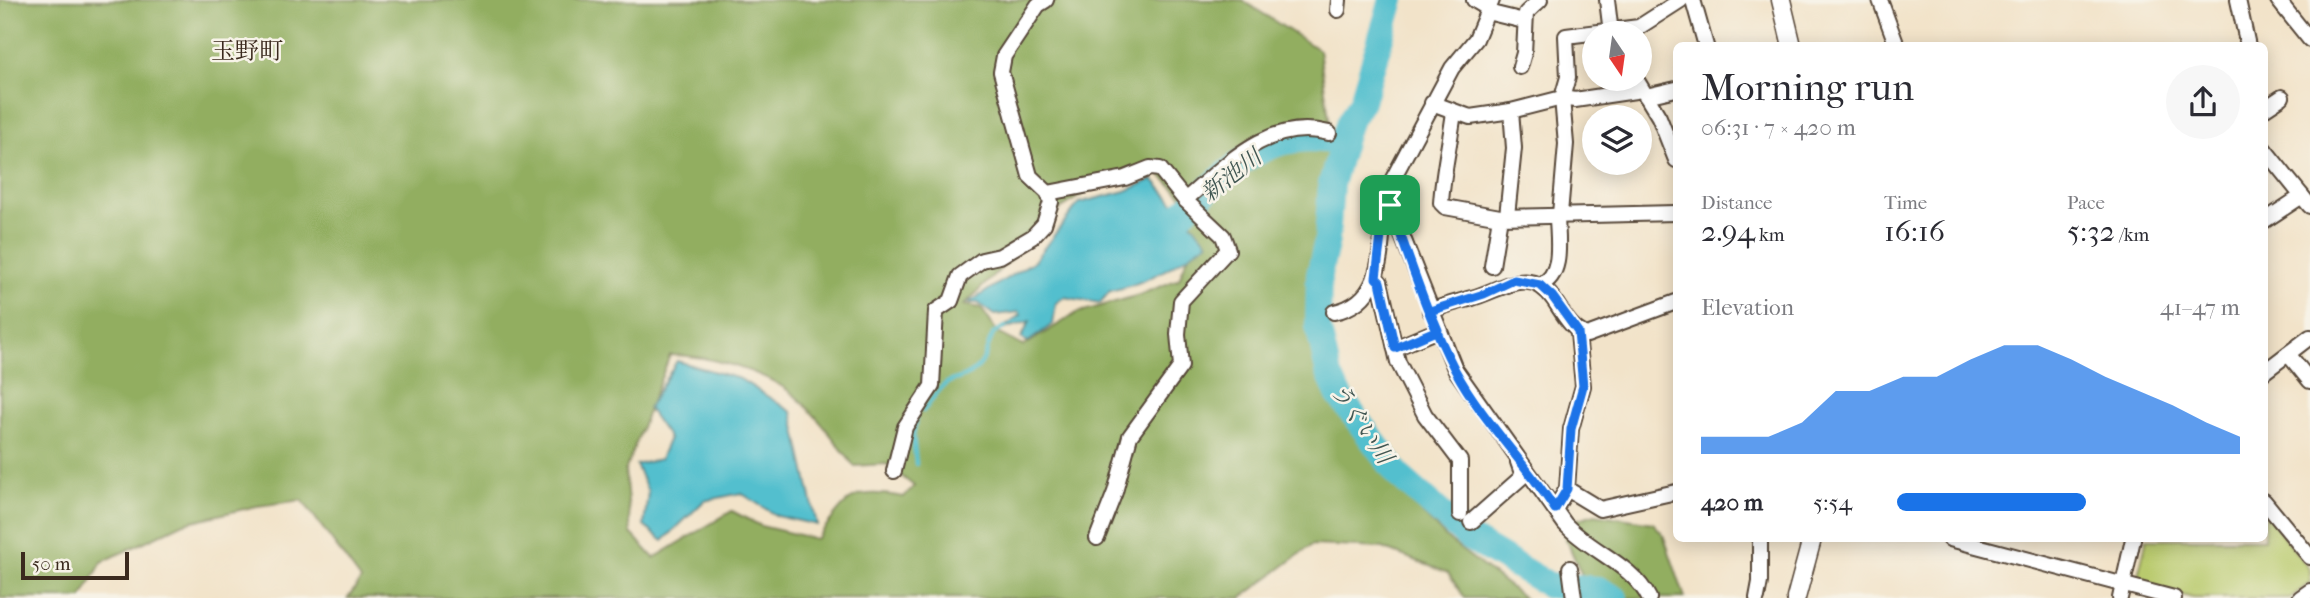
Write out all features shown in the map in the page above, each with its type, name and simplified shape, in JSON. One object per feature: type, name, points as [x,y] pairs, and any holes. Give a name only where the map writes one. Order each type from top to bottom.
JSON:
[{"type":"street","points":[[894,471],[905,428],[932,386],[936,311],[951,301],[960,276],[982,260],[1000,256],[1032,237],[1044,223],[1051,202],[1048,193],[1030,176],[1001,72],[1004,56],[1038,5],[1046,0]]},
{"type":"street","points":[[1475,0],[1524,21]]},
{"type":"street","points":[[1520,67],[1524,53],[1526,13],[1540,0]]},
{"type":"street","points":[[1607,0],[1609,21]]},
{"type":"street","points":[[1648,21],[1681,0]]},
{"type":"street","points":[[1693,0],[1705,42]]},
{"type":"street","points":[[1781,0],[1791,42]]},
{"type":"street","points":[[1880,0],[1896,42]]},
{"type":"street","points":[[2238,0],[2247,42]]},
{"type":"street","points":[[2278,0],[2310,40]]},
{"type":"street","points":[[1489,7],[1476,39],[1452,68],[1389,186],[1390,205],[1438,330],[1470,393],[1581,541],[1642,583],[1649,598]]},
{"type":"street","points":[[1540,285],[1551,275],[1558,259],[1558,215],[1566,144],[1562,98],[1568,77],[1566,36],[1582,35]]},
{"type":"street","points":[[1652,88],[1673,89]]},
{"type":"street","points":[[1432,103],[1470,117],[1511,111],[1562,98],[1575,100],[1624,91]]},
{"type":"street","points":[[1642,91],[1673,154]]},
{"type":"street","points":[[2268,106],[2282,97]]},
{"type":"street","points":[[1492,266],[1514,148],[1511,111]]},
{"type":"street","points":[[1454,112],[1448,154],[1443,163],[1441,203],[1445,207],[1503,216],[1673,213]]},
{"type":"street","points":[[1185,200],[1241,153],[1271,135],[1316,130],[1329,133]]},
{"type":"street","points":[[2268,154],[2306,201],[2268,219]]},
{"type":"street","points":[[1048,193],[1125,178],[1150,168],[1160,169],[1185,200],[1223,236],[1228,250],[1181,301],[1178,334],[1181,366],[1130,436],[1115,492],[1097,538]]},
{"type":"street","points":[[1334,312],[1348,309],[1364,299],[1376,278],[1384,211],[1390,205]]},
{"type":"street","points":[[1376,278],[1380,282],[1398,362],[1425,415],[1460,461],[1465,518],[1523,476],[1517,464],[1519,460]]},
{"type":"street","points":[[1430,311],[1484,294],[1514,280],[1540,285],[1552,296],[1578,332],[1583,386],[1571,429],[1567,489],[1555,509]]},
{"type":"street","points":[[1578,332],[1594,333],[1673,303]]},
{"type":"street","points":[[1395,348],[1438,330]]},
{"type":"street","points":[[2268,369],[2310,337]]},
{"type":"street","points":[[2288,354],[2310,381]]},
{"type":"street","points":[[1567,489],[1600,509],[1673,493]]},
{"type":"street","points":[[2268,506],[2310,557]]},
{"type":"street","points":[[1757,598],[1760,582],[1760,542]]},
{"type":"street","points":[[1796,598],[1811,542]]},
{"type":"street","points":[[1960,542],[2121,592],[2174,598]]},
{"type":"street","points":[[2121,592],[2132,542]]},
{"type":"street","points":[[1570,568],[1574,598]]},
{"type":"street","points":[[2300,598],[2310,591]]},
{"type":"green space","points":[[0,0],[1242,0],[1319,50],[1334,151],[1314,263],[1314,350],[1356,435],[1413,504],[1450,541],[1524,598],[1465,598],[1448,573],[1383,548],[1312,545],[1241,598],[348,598],[361,580],[302,500],[257,506],[184,523],[102,562],[82,598],[0,598]],"holes":[[[1156,170],[1185,199],[1196,237],[1179,279],[1139,295],[1077,313],[1023,346],[998,333],[981,308],[964,305],[1062,208],[1108,177]],[[670,355],[717,361],[752,372],[782,386],[826,429],[854,466],[886,464],[914,486],[904,497],[871,494],[851,499],[816,539],[761,526],[732,511],[654,558],[631,533],[625,471]]]},
{"type":"green space","points":[[1595,514],[1653,523],[1663,534],[1685,598],[1596,598],[1590,593],[1564,535],[1572,521]]},
{"type":"green space","points":[[2268,517],[2310,570],[2310,583],[2290,598],[2193,598],[2136,583],[2146,542],[2268,542]]},
{"type":"water","points":[[1153,179],[1208,242],[1149,278],[1110,291],[1100,303],[1064,297],[1056,303],[1053,324],[1028,342],[1021,338],[1030,321],[999,331],[1021,315],[1019,312],[995,315],[978,303],[968,303],[1034,261],[1079,203],[1126,191]]},
{"type":"water","points":[[677,361],[740,379],[792,412],[817,525],[777,516],[741,493],[704,501],[663,541],[644,526],[648,492],[636,465],[660,459],[669,438],[648,408]]},
{"type":"waterway","name":"うぐい川","points":[[1392,0],[1362,101],[1348,124],[1331,184],[1327,240],[1319,275],[1318,326],[1328,371],[1338,394],[1399,476],[1469,538],[1549,585],[1599,589],[1615,598]]},
{"type":"waterway","name":"新池川","points":[[1168,225],[1226,174],[1267,148],[1290,141],[1314,139],[1342,144]]},
{"type":"waterway","points":[[923,411],[946,384],[978,367],[994,333],[1005,327]]},
{"type":"waterway","points":[[916,420],[913,435],[916,464]]},
{"type":"district","name":"玉野町","points":[[247,51]]},
{"type":"route","points":[[1390,205],[1384,211],[1376,278],[1380,282],[1395,348],[1438,330],[1430,311],[1484,294],[1514,280],[1540,285],[1552,296],[1578,332],[1583,386],[1571,429],[1567,489],[1555,509],[1455,369],[1430,311],[1390,205]]}]
